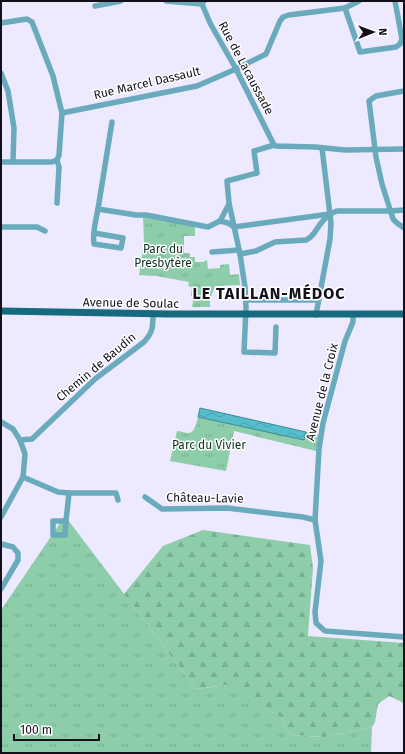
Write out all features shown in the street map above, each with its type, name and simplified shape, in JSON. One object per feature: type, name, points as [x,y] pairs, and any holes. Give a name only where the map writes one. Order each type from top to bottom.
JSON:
[{"type":"main road","name":"Avenue de Soulac","points":[[1,312],[316,315],[404,314]]},
{"type":"street","points":[[95,6],[121,1]]},
{"type":"street","points":[[166,1],[203,2]]},
{"type":"street","points":[[359,1],[345,8],[360,52],[396,47],[400,44],[402,39],[395,1]]},
{"type":"street","name":"Rue de Lacaussade","points":[[203,2],[210,23],[236,69],[274,144]]},
{"type":"street","name":"Rue Marcel Dassault","points":[[62,113],[196,86],[266,54],[280,21],[289,14],[345,8]]},
{"type":"street","points":[[1,23],[27,19],[32,22],[53,76],[62,113],[59,155],[57,160],[59,167],[57,203]]},
{"type":"street","points":[[1,73],[8,91],[14,128],[13,162]]},
{"type":"street","points":[[404,91],[376,96],[369,102],[375,150],[382,184],[392,219],[404,228]]},
{"type":"street","points":[[94,233],[123,238],[121,248],[94,244],[93,238],[112,122]]},
{"type":"street","points":[[276,327],[275,353],[244,352],[246,314],[245,288],[227,181],[257,173],[254,151],[274,144],[276,146],[315,147],[345,150],[404,149]]},
{"type":"street","points":[[316,315],[330,239],[331,223],[322,148]]},
{"type":"street","points":[[1,162],[52,162],[57,160]]},
{"type":"street","points":[[220,221],[230,203]]},
{"type":"street","points":[[98,209],[136,215],[146,215],[208,227],[220,221],[228,222],[234,227],[330,214],[337,211],[404,210]]},
{"type":"street","points":[[212,252],[256,251],[275,242],[306,240],[314,235],[322,222],[330,214]]},
{"type":"street","points":[[1,227],[37,227],[45,231]]},
{"type":"street","points":[[246,300],[318,300]]},
{"type":"street","name":"Chemin de Baudin","points":[[20,440],[32,438],[95,379],[146,339],[152,331],[154,322],[153,314]]},
{"type":"street","name":"Avenue de la Croix","points":[[353,314],[353,322],[346,341],[323,423],[318,457],[315,520],[321,561],[315,612],[316,623],[325,631],[404,637]]},
{"type":"street","points":[[1,422],[13,429],[20,440],[25,454],[23,477],[1,518]]},
{"type":"street","points":[[23,477],[58,492],[116,493],[118,500]]},
{"type":"street","points":[[66,521],[69,493]]},
{"type":"street","name":"Château-Lavie","points":[[145,496],[162,509],[227,508],[303,517],[315,520]]},
{"type":"street","points":[[1,544],[13,547],[18,553],[18,560],[1,589]]},
{"type":"green space","name":"Parc du Presbytère","points":[[143,216],[195,226],[195,236],[184,236],[184,253],[190,253],[190,257],[195,257],[195,262],[203,262],[207,260],[208,269],[220,268],[220,265],[229,264],[230,275],[239,274],[240,285],[215,286],[210,299],[210,307],[192,307],[194,296],[191,296],[192,287],[188,286],[189,282],[156,276],[139,275],[144,243]]},
{"type":"green space","name":"Parc du Vivier","points":[[200,408],[319,435],[316,451],[234,431],[226,471],[170,461],[177,431],[189,433],[194,430]]},
{"type":"green space","points":[[65,516],[196,689],[228,685],[281,717],[291,735],[325,737],[372,727],[371,753],[1,753],[1,610]]},
{"type":"green space","points":[[203,530],[310,545],[313,568],[308,636],[404,643],[404,703],[389,696],[378,704],[375,722],[372,727],[325,737],[291,735],[281,717],[226,685],[196,689],[124,594],[163,546]]},
{"type":"water","points":[[200,408],[306,432],[304,440],[198,417]]},
{"type":"district","name":"LE TAILLAN-MÉDOC","points":[[269,293]]}]
